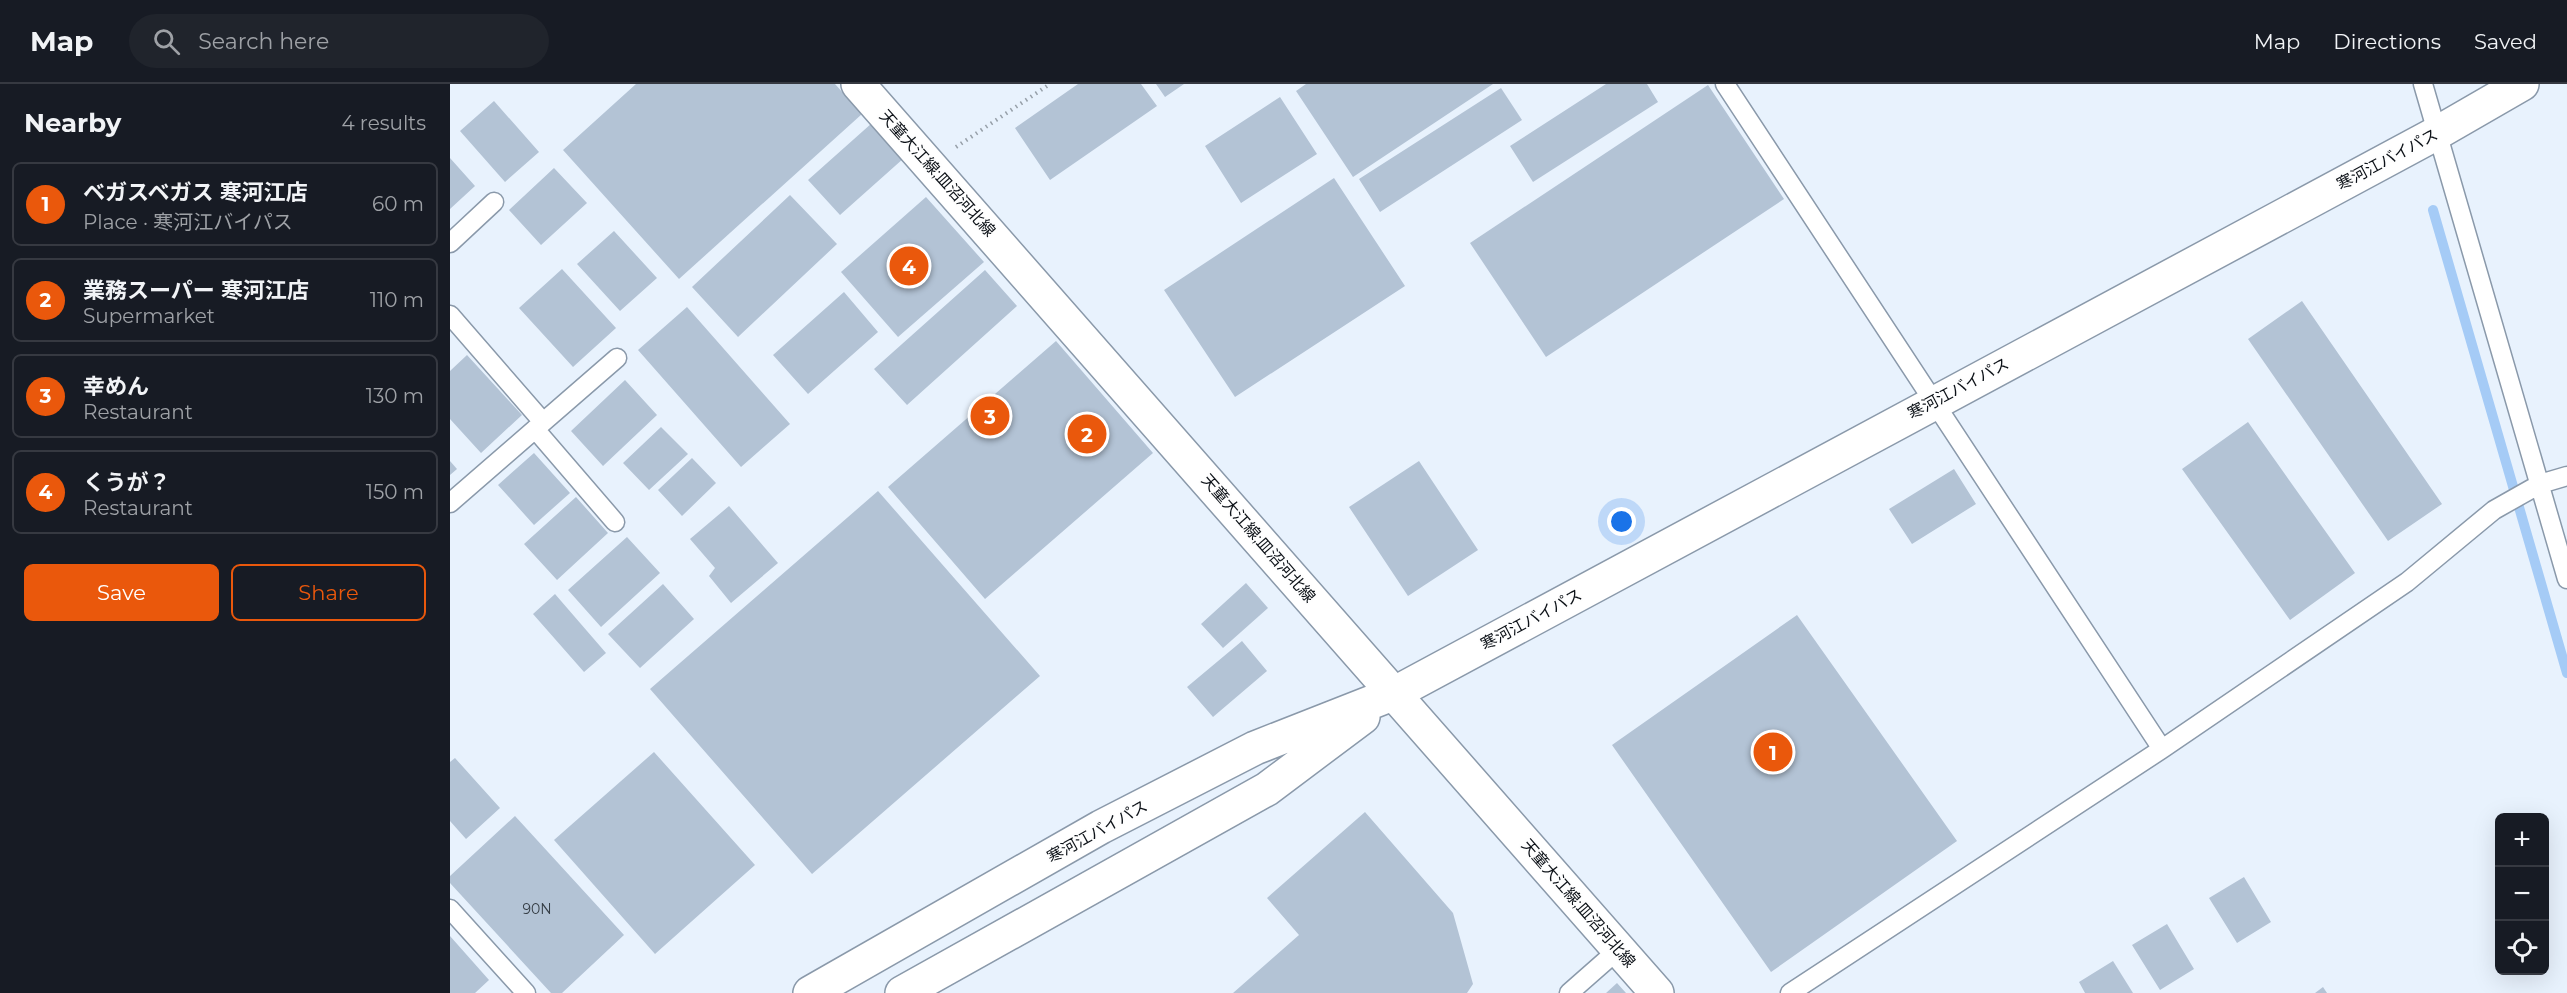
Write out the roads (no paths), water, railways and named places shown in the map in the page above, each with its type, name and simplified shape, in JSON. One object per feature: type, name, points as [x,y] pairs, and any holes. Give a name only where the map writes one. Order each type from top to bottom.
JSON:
[{"type":"main road","name":"天童大江線;皿沼河北線","points":[[858,84],[931,164],[1657,993]]},
{"type":"main road","name":"寒河江バイパス","points":[[810,993],[1101,827],[1255,748],[1395,693],[1934,401],[2437,133],[2522,84]]},
{"type":"main road","name":"寒河江バイパス","points":[[902,993],[1267,789],[1395,693]]},
{"type":"lane","points":[[1725,84],[2162,749]]},
{"type":"lane","points":[[2423,84],[2567,579]]},
{"type":"lane","points":[[450,243],[494,202]]},
{"type":"lane","points":[[450,315],[615,522]]},
{"type":"lane","points":[[450,503],[617,358]]},
{"type":"lane","points":[[1790,993],[2162,749],[2407,582],[2494,510],[2540,484],[2567,476]]},
{"type":"lane","points":[[450,909],[526,993]]},
{"type":"lane","points":[[1569,993],[1618,949]]},
{"type":"waterway","points":[[2433,210],[2567,673]]},
{"type":"place","name":"くうが？","points":[[909,266]]},
{"type":"place","name":"幸めん","points":[[990,416]]},
{"type":"place","name":"業務スーパー 寒河江店","points":[[1087,434]]},
{"type":"place","name":"ベガスベガス 寒河江店","points":[[1773,752]]}]
